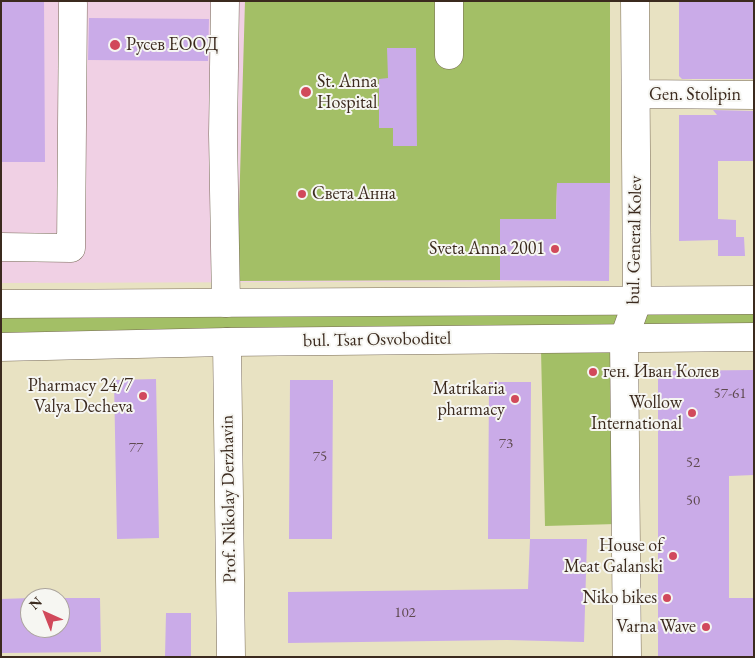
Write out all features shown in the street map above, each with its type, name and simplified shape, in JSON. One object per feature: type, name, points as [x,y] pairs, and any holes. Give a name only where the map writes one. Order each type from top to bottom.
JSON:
[{"type":"main road","points":[[225,1],[223,134],[226,303]]},
{"type":"main road","points":[[449,1],[450,55]]},
{"type":"main road","name":"bul. General Kolev","points":[[627,657],[624,338],[637,302],[635,1]]},
{"type":"main road","points":[[1,247],[71,248],[73,4]]},
{"type":"main road","name":"Gen. Stolipin","points":[[636,94],[754,95]]},
{"type":"main road","name":"bul. Tsar Osvoboditel","points":[[1,304],[754,300]]},
{"type":"main road","name":"bul. Tsar Osvoboditel","points":[[1,347],[227,342],[754,337]]},
{"type":"main road","name":"Prof. Nikolay Derzhavin","points":[[227,342],[231,657]]},
{"type":"shaded area","name":"St. Anna Hospital","points":[[1,1],[610,1],[609,281],[1,283]]},
{"type":"green space","points":[[245,1],[610,1],[610,183],[557,184],[556,219],[500,219],[500,280],[237,281]]},
{"type":"green space","points":[[754,300],[754,337],[1,347],[1,305]]},
{"type":"green space","points":[[541,350],[615,350],[616,524],[545,526]]},
{"type":"building","points":[[1,1],[44,1],[45,162],[1,162]]},
{"type":"building","points":[[679,1],[754,1],[754,79],[682,79],[679,76]]},
{"type":"building","points":[[89,18],[209,19],[208,61],[88,60]]},
{"type":"building","points":[[387,48],[416,48],[417,146],[393,146],[393,128],[379,128],[379,79],[388,78]]},
{"type":"building","points":[[713,110],[754,111],[754,161],[718,161],[718,219],[736,220],[736,237],[744,237],[745,256],[718,256],[718,240],[679,241],[679,115],[717,115]]},
{"type":"building","name":"Sveta Anna 2001","points":[[557,183],[610,183],[609,281],[500,280],[500,219],[556,219]]},
{"type":"building","points":[[754,370],[754,475],[729,476],[729,598],[754,598],[754,657],[658,657],[658,371]]},
{"type":"building","points":[[156,379],[159,538],[117,539],[114,380]]},
{"type":"building","points":[[290,380],[333,380],[332,539],[289,539]]},
{"type":"building","points":[[489,382],[531,382],[530,539],[488,539]]},
{"type":"building","points":[[530,539],[587,539],[584,642],[507,640],[288,643],[288,592],[528,589]]},
{"type":"building","points":[[20,598],[20,638],[70,638],[70,598],[100,598],[101,652],[1,653],[1,599]]},
{"type":"building","points":[[166,613],[191,613],[191,657],[165,657]]},
{"type":"place","name":"Русев ЕООД","points":[[115,45]]},
{"type":"place","name":"St. Anna Hospital","points":[[306,92]]},
{"type":"place","name":"Света Анна","points":[[302,194]]},
{"type":"place","name":"Sveta Anna 2001","points":[[555,249]]},
{"type":"place","name":"ген. Иван Колев","points":[[593,372]]},
{"type":"place","name":"Pharmacy 24/7 Valya Decheva","points":[[143,396]]},
{"type":"place","name":"Matrikaria pharmacy","points":[[515,399]]},
{"type":"place","name":"Wollow International","points":[[692,413]]},
{"type":"place","name":"House of Meat Galanski","points":[[673,556]]},
{"type":"place","name":"Niko bikes","points":[[667,598]]},
{"type":"place","name":"Varna Wave","points":[[706,627]]}]
